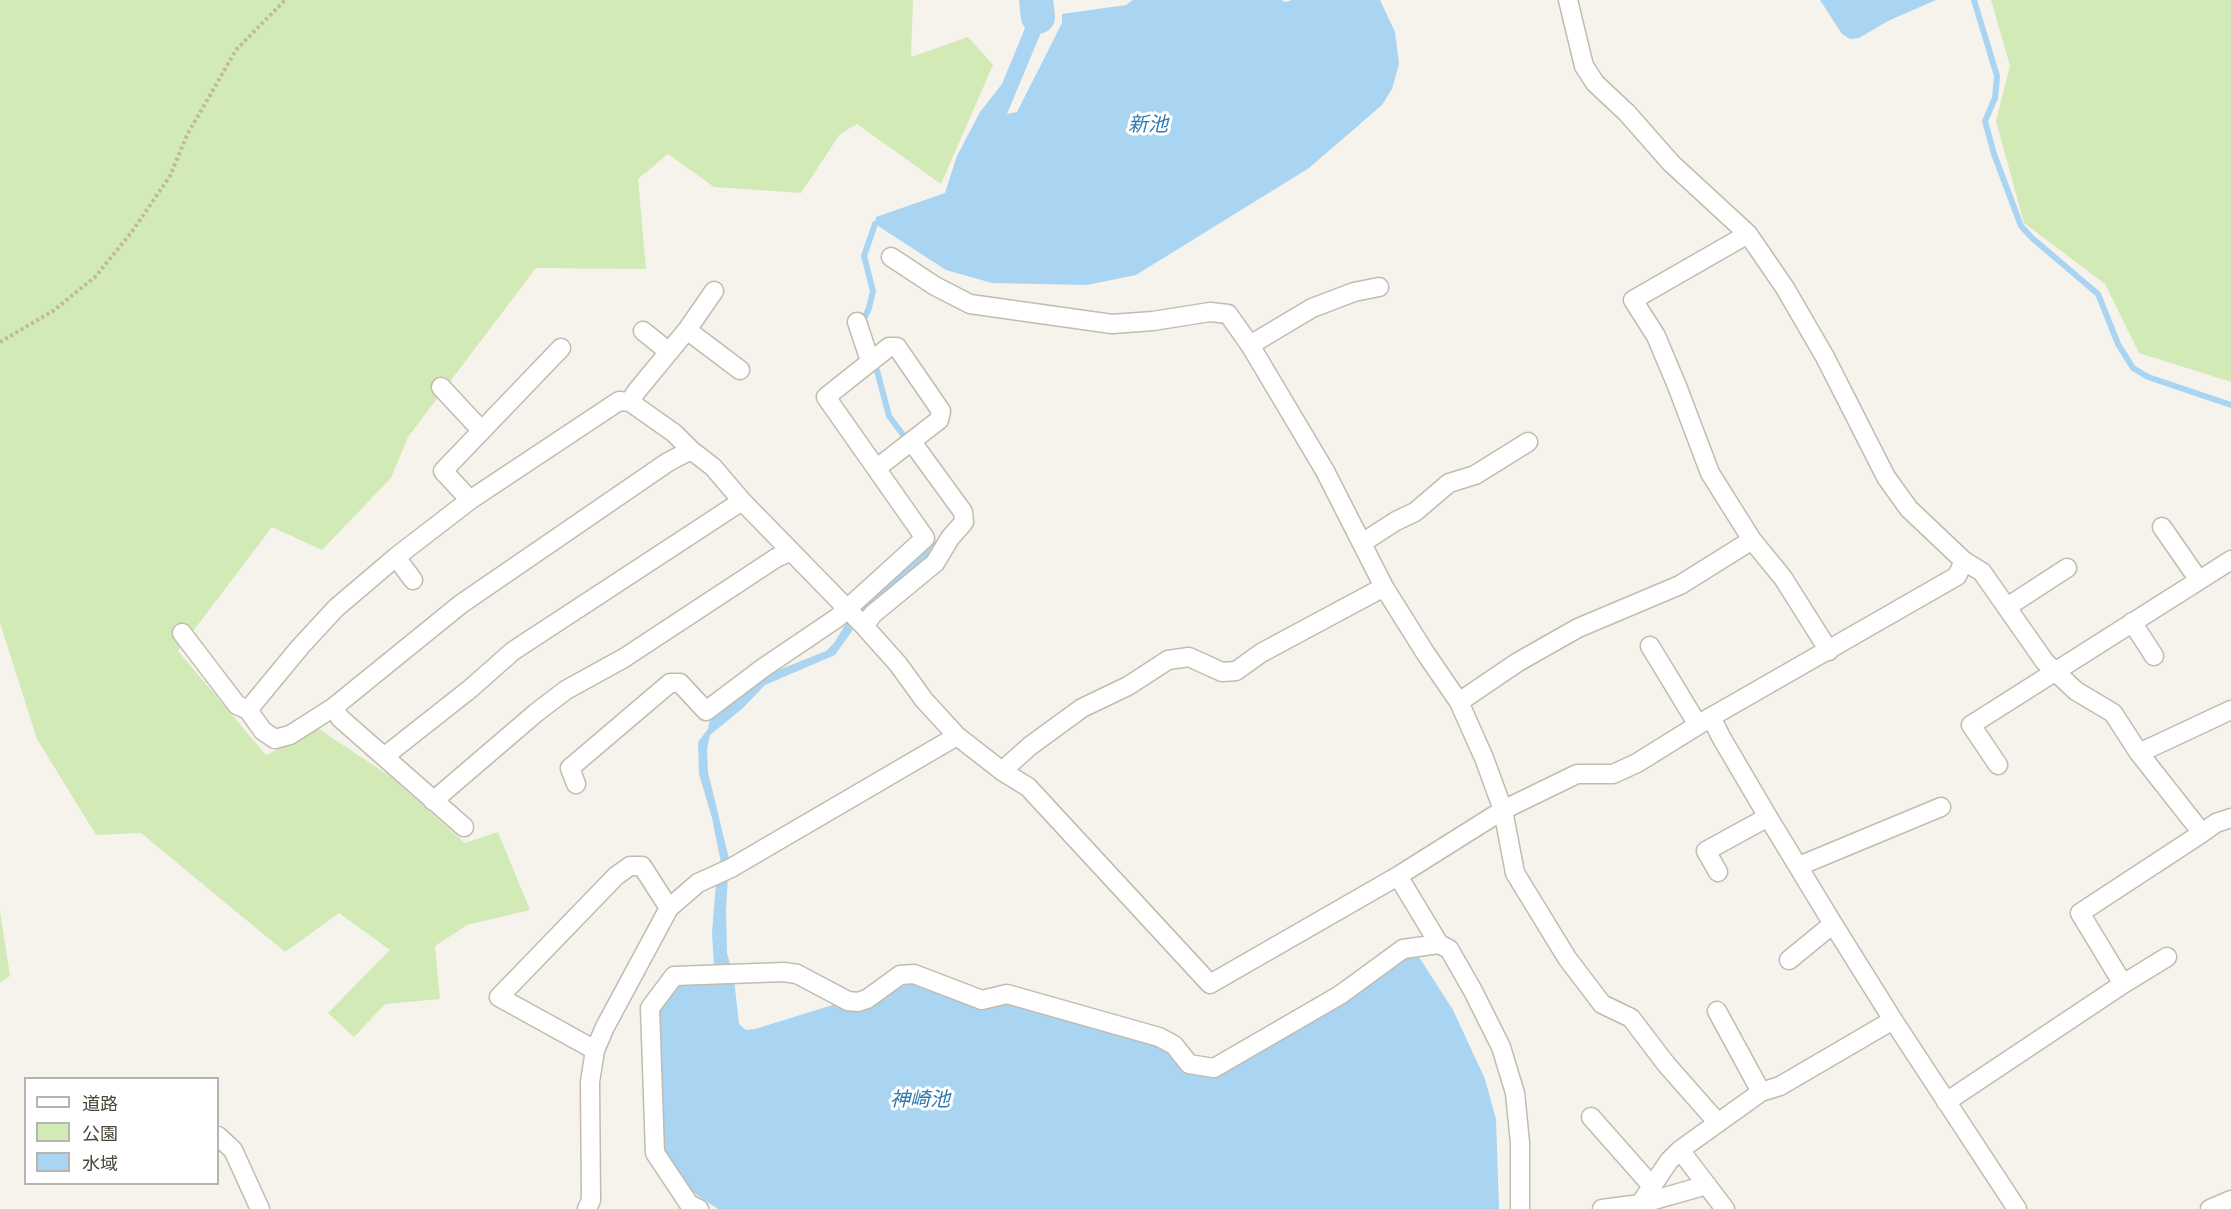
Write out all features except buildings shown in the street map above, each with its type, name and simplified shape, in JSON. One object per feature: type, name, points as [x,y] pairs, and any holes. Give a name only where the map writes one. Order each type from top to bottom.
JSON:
[{"type":"street","points":[[1568,0],[1584,66],[1595,83],[1627,113],[1671,163],[1748,234],[1785,288],[1825,357],[1886,477],[1909,509],[1964,561],[1982,572],[2045,662],[2076,691],[2113,713],[2139,753],[2202,833]]},
{"type":"street","points":[[1748,234],[1633,300],[1656,336],[1710,473],[1752,540],[1783,578],[1829,651]]},
{"type":"street","points":[[891,257],[935,286],[970,304],[1112,324],[1153,321],[1210,312],[1228,314],[1250,345],[1325,471],[1384,587],[1459,702],[1484,758],[1503,810],[1515,873],[1567,958],[1602,1004],[1631,1018],[1666,1064],[1718,1123]]},
{"type":"street","points":[[1250,345],[1312,308],[1354,292],[1379,286]]},
{"type":"street","points":[[630,402],[687,330],[714,291]]},
{"type":"street","points":[[857,322],[870,361]]},
{"type":"street","points":[[687,330],[740,370]]},
{"type":"street","points":[[643,331],[669,352]]},
{"type":"street","points":[[856,618],[925,538],[826,397],[889,347],[897,347],[941,411],[939,420],[877,468]]},
{"type":"street","points":[[470,500],[443,471],[561,348]]},
{"type":"street","points":[[441,387],[481,430]]},
{"type":"street","points":[[248,710],[336,608],[396,557],[470,500],[619,401],[630,402],[674,433],[713,467],[742,501],[898,664],[924,700],[957,736],[1002,771],[1028,787],[1210,984],[1398,876],[1503,810],[1577,774],[1613,774],[1637,764],[1705,721],[1957,576],[1964,561]]},
{"type":"street","points":[[576,784],[570,768],[670,683],[680,683],[706,711],[763,668],[837,618],[856,618],[873,614],[935,562],[950,538],[964,522],[963,512],[912,442]]},
{"type":"street","points":[[1362,543],[1396,521],[1415,512],[1449,483],[1475,476],[1528,442]]},
{"type":"street","points":[[182,633],[237,705],[248,710],[263,731],[275,739],[291,735],[334,707],[461,604],[668,462],[691,450]]},
{"type":"street","points":[[385,756],[470,689],[513,651],[742,501]]},
{"type":"street","points":[[2162,527],[2198,579]]},
{"type":"street","points":[[1459,702],[1518,662],[1578,628],[1680,585],[1752,540]]},
{"type":"street","points":[[433,801],[566,690],[624,658],[776,558],[791,551]]},
{"type":"street","points":[[396,557],[413,580]]},
{"type":"street","points":[[1998,765],[1971,725],[2231,560]]},
{"type":"street","points":[[2007,607],[2067,568]]},
{"type":"street","points":[[1002,771],[1030,746],[1082,708],[1128,686],[1168,660],[1189,657],[1222,672],[1236,671],[1261,653],[1384,587]]},
{"type":"street","points":[[2132,622],[2154,656]]},
{"type":"street","points":[[1650,646],[1705,721],[1720,737],[1893,1020],[2017,1209]]},
{"type":"street","points":[[334,707],[340,718],[464,827]]},
{"type":"street","points":[[2139,753],[2231,710]]},
{"type":"street","points":[[587,1209],[591,1200],[590,1082],[595,1050],[605,1026],[669,908],[698,883],[723,871],[957,736]]},
{"type":"street","points":[[1799,866],[1941,807]]},
{"type":"street","points":[[1718,872],[1706,851],[1768,817]]},
{"type":"street","points":[[2123,984],[2080,913],[2216,823],[2231,818]]},
{"type":"street","points":[[595,1050],[499,997],[616,876],[630,866],[642,866],[669,908]]},
{"type":"street","points":[[1398,876],[1439,944],[1449,949],[1473,991],[1500,1047],[1515,1093],[1520,1143],[1520,1209]]},
{"type":"street","points":[[1789,960],[1833,924]]},
{"type":"street","points":[[699,1209],[689,1204],[655,1153],[650,1008],[674,976],[784,972],[797,974],[848,1000],[858,1002],[867,999],[900,975],[914,974],[982,1000],[1007,994],[1159,1037],[1174,1045],[1190,1064],[1214,1068],[1340,995],[1403,949],[1439,944]]},
{"type":"street","points":[[1946,1102],[2167,957]]},
{"type":"street","points":[[1717,1011],[1761,1092]]},
{"type":"street","points":[[1640,1204],[1669,1161],[1680,1150],[1761,1092],[1780,1086],[1893,1020]]},
{"type":"street","points":[[1591,1117],[1652,1186]]},
{"type":"street","points":[[219,1137],[233,1150],[260,1209]]},
{"type":"street","points":[[1680,1150],[1725,1209]]},
{"type":"street","points":[[1602,1209],[1640,1204],[1707,1185]]},
{"type":"street","points":[[2210,1209],[2231,1200]]},
{"type":"path","points":[[0,342],[53,311],[95,277],[131,233],[170,176],[187,135],[236,50],[285,0]]},
{"type":"green space","points":[[0,0],[913,0],[911,57],[968,37],[993,65],[941,184],[857,124],[840,134],[801,193],[714,187],[668,154],[638,179],[646,269],[536,268],[408,437],[391,478],[322,550],[272,527],[178,651],[266,755],[319,729],[391,777],[465,843],[498,832],[530,910],[467,925],[435,946],[440,999],[385,1004],[354,1037],[328,1013],[390,950],[339,913],[285,952],[141,833],[96,835],[37,739],[0,623]]},
{"type":"green space","points":[[1991,0],[2231,0],[2231,382],[2139,353],[2105,284],[2024,223],[1996,121],[2010,66]]},
{"type":"green space","points":[[0,911],[10,976],[0,983]]},
{"type":"water","name":"新池","points":[[1133,0],[1281,0],[1286,2],[1292,0],[1380,0],[1395,32],[1399,64],[1392,89],[1382,105],[1309,168],[1136,275],[1087,285],[992,283],[946,270],[875,224],[876,217],[945,193],[957,156],[980,112],[1002,84],[1030,16],[1047,18],[1007,114],[1017,112],[1062,23],[1062,14],[1126,5]]},
{"type":"water","points":[[1820,0],[1936,0],[1888,21],[1859,38],[1850,39],[1842,34]]},
{"type":"water","name":"神崎池","points":[[847,622],[852,631],[835,655],[765,685],[743,708],[710,735],[707,749],[708,772],[729,859],[726,911],[727,953],[734,979],[739,1024],[746,1030],[755,1029],[900,981],[1005,999],[1157,1043],[1195,1074],[1395,961],[1417,954],[1453,1010],[1485,1079],[1496,1119],[1499,1209],[718,1209],[694,1193],[680,1180],[665,1155],[661,1142],[654,1014],[666,990],[714,967],[712,933],[716,882],[721,863],[712,818],[699,774],[698,742],[708,729],[710,718],[756,679],[826,651]]},
{"type":"waterway","points":[[1036,0],[1038,17]]},
{"type":"waterway","points":[[1974,0],[1997,76],[1995,98],[1985,121],[1994,154],[2021,226],[2098,294],[2118,344],[2133,368],[2148,377],[2231,405]]},
{"type":"waterway","points":[[865,324],[864,319],[873,291],[864,256],[875,224]]},
{"type":"waterway","points":[[875,363],[889,416],[907,440]]},
{"type":"waterway","points":[[846,633],[861,613],[939,542]]}]
